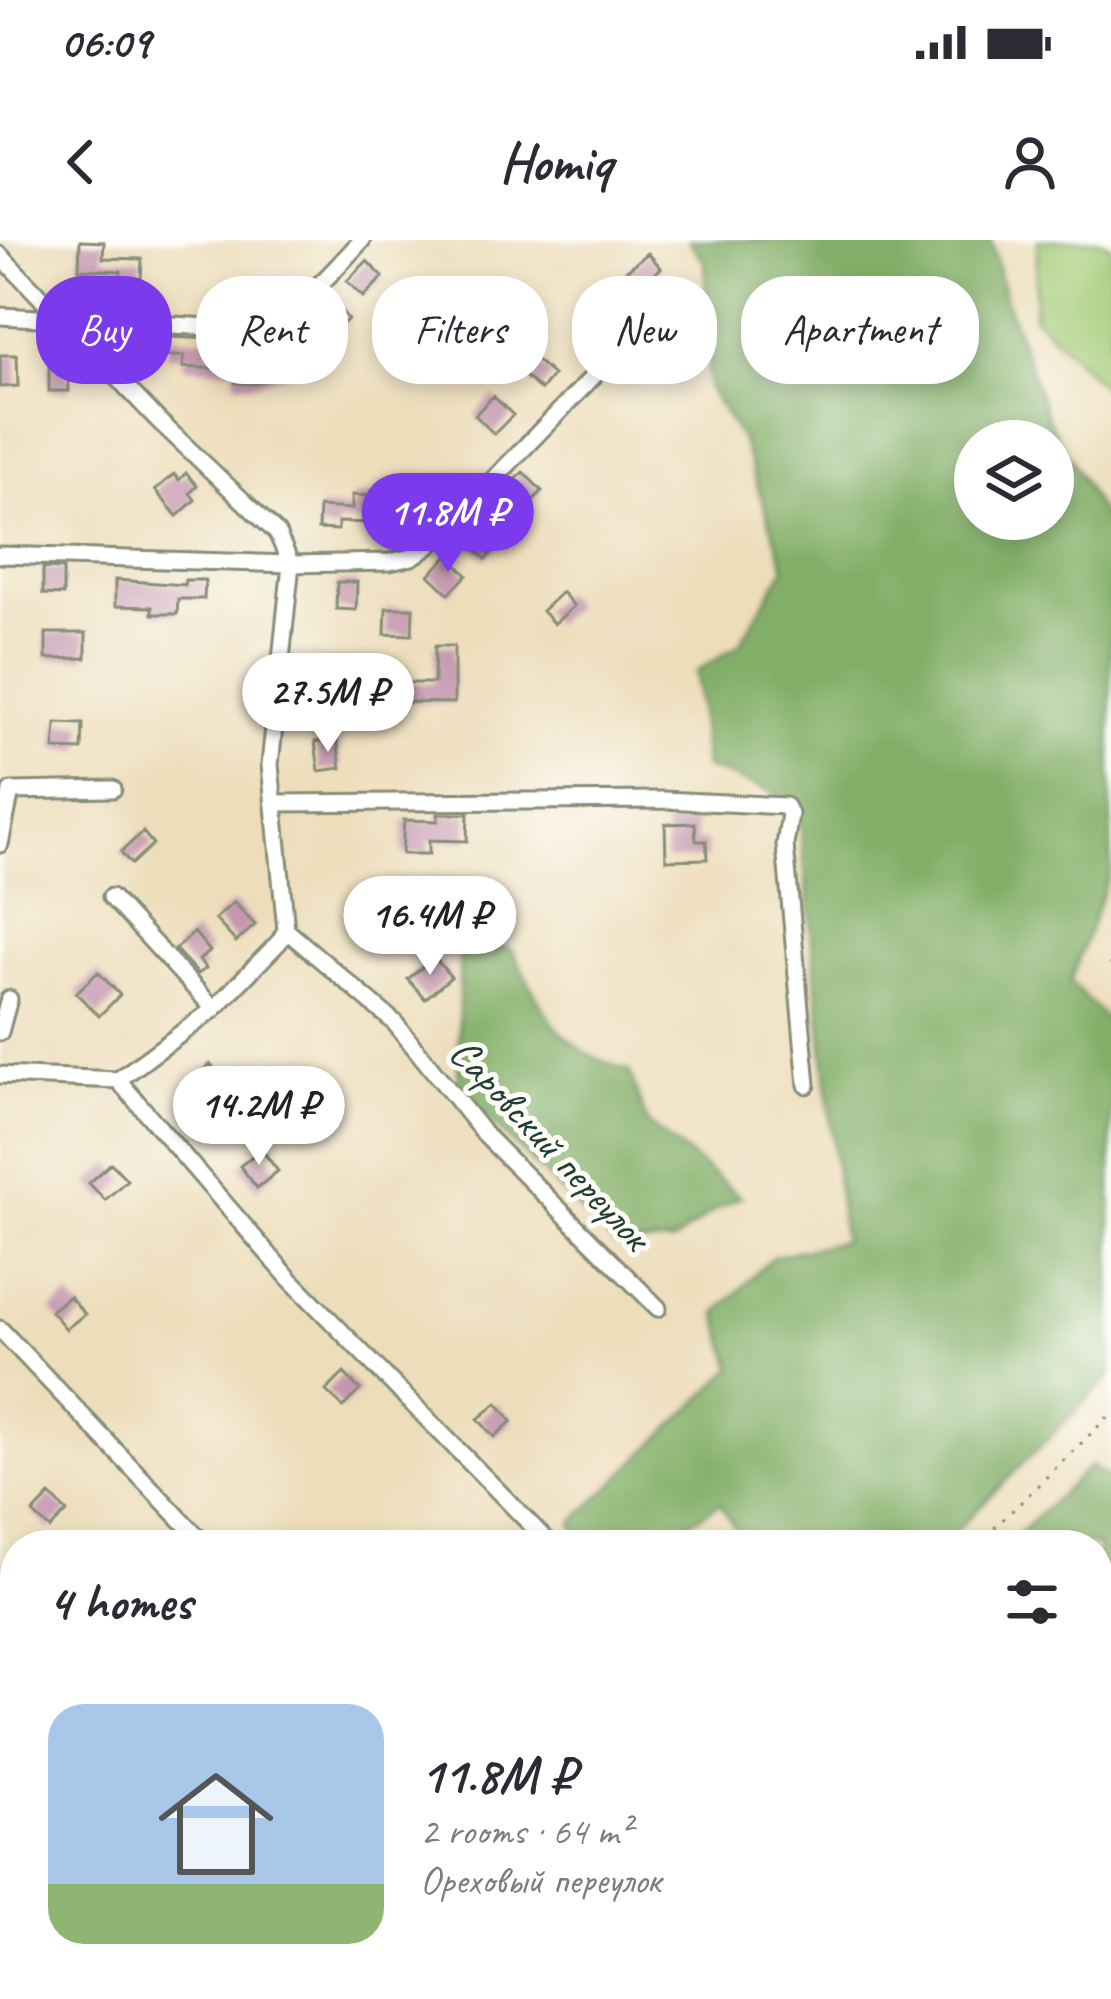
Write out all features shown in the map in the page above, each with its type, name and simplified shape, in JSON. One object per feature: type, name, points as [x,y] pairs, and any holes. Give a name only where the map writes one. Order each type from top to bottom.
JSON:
[{"type":"street","points":[[172,324],[249,329],[275,322],[313,292],[362,240]]},
{"type":"street","points":[[0,255],[36,294]]},
{"type":"street","points":[[0,316],[36,317]]},
{"type":"street","points":[[0,1075],[118,1080],[214,1009],[286,930],[270,765],[291,564],[277,533],[125,384]]},
{"type":"street","points":[[0,555],[291,564],[390,562],[412,557],[429,546],[586,384]]},
{"type":"street","points":[[0,844],[5,786],[113,789]]},
{"type":"street","points":[[277,803],[664,800],[785,806],[790,814],[785,845],[807,1085]]},
{"type":"street","points":[[111,898],[214,1009]]},
{"type":"street","name":"Саровский переулок","points":[[286,930],[394,1022],[486,1136],[658,1308]]},
{"type":"street","points":[[0,1032],[8,1000]]},
{"type":"street","points":[[118,1080],[289,1278],[536,1530]]},
{"type":"street","points":[[0,1329],[191,1530]]},
{"type":"path","points":[[992,1530],[1111,1414]]},
{"type":"green space","points":[[688,240],[991,240],[1005,298],[1049,420],[954,420],[954,540],[1074,540],[1074,466],[1111,532],[1111,870],[1070,982],[1111,1024],[1111,1376],[956,1530],[737,1530],[720,1503],[678,1530],[575,1530],[572,1523],[733,1368],[717,1313],[772,1257],[843,1241],[798,801],[705,768],[696,672],[739,645],[785,567],[742,441],[709,389],[709,384],[717,384],[717,276],[705,276],[705,262]]},
{"type":"green space","points":[[1038,240],[1101,240],[1111,246],[1111,394],[1034,317]]},
{"type":"green space","points":[[460,938],[512,950],[545,1011],[568,1039],[604,1062],[629,1071],[647,1123],[741,1197],[713,1211],[673,1242],[615,1245],[458,1088]]},
{"type":"green space","points":[[1090,1466],[1111,1480],[1111,1530],[1023,1530]]},
{"type":"building","points":[[80,241],[104,242],[103,258],[142,259],[141,276],[79,269]]},
{"type":"building","points":[[648,253],[661,268],[653,276],[620,276]]},
{"type":"building","points":[[367,261],[382,276],[372,276],[372,288],[363,297],[348,280]]},
{"type":"building","points":[[172,337],[196,338],[196,368],[183,367],[184,356],[172,356]]},
{"type":"building","points":[[0,355],[17,355],[18,386],[0,387]]},
{"type":"building","points":[[49,384],[69,384],[69,391],[49,391]]},
{"type":"building","points":[[493,396],[513,415],[494,434],[475,415]]},
{"type":"building","points":[[523,472],[542,491],[524,510],[504,491]]},
{"type":"building","points":[[186,473],[197,486],[190,493],[195,500],[177,516],[155,490],[174,474],[179,480]]},
{"type":"building","points":[[352,495],[372,496],[371,523],[338,522],[338,530],[318,529],[319,507],[352,509]]},
{"type":"building","points":[[475,524],[498,546],[486,559],[463,537]]},
{"type":"building","points":[[448,556],[467,575],[449,594],[429,575]]},
{"type":"building","points":[[43,568],[63,569],[63,595],[43,594]]},
{"type":"building","points":[[115,580],[185,585],[185,580],[205,580],[204,599],[178,599],[177,614],[152,614],[152,607],[115,606]]},
{"type":"building","points":[[337,582],[357,582],[356,610],[336,609]]},
{"type":"building","points":[[562,592],[574,606],[554,624],[542,611]]},
{"type":"building","points":[[386,608],[413,608],[412,635],[385,634]]},
{"type":"building","points":[[46,633],[86,633],[86,658],[46,659]]},
{"type":"building","points":[[435,646],[454,646],[454,703],[400,702],[401,683],[434,683]]},
{"type":"building","points":[[56,723],[83,724],[82,750],[54,749]]},
{"type":"building","points":[[337,739],[341,768],[319,771],[315,742]]},
{"type":"building","points":[[438,814],[468,814],[467,841],[429,840],[429,854],[402,854],[404,820],[438,821]]},
{"type":"building","points":[[695,823],[696,841],[706,841],[707,859],[666,860],[665,824]]},
{"type":"building","points":[[143,832],[153,844],[131,864],[121,852]]},
{"type":"building","points":[[234,902],[255,925],[236,942],[215,919]]},
{"type":"building","points":[[194,932],[210,951],[199,960],[206,968],[198,974],[175,949]]},
{"type":"building","points":[[434,957],[451,977],[425,999],[408,979]]},
{"type":"building","points":[[98,972],[120,995],[99,1016],[76,993]]},
{"type":"building","points":[[210,1064],[232,1087],[210,1108],[188,1085]]},
{"type":"building","points":[[261,1149],[278,1171],[257,1188],[240,1166]]},
{"type":"building","points":[[111,1163],[127,1180],[105,1200],[89,1183]]},
{"type":"building","points":[[69,1296],[85,1314],[66,1329],[51,1311]]},
{"type":"building","points":[[344,1373],[360,1390],[343,1407],[326,1391]]},
{"type":"building","points":[[497,1403],[512,1421],[494,1437],[478,1419]]},
{"type":"building","points":[[50,1495],[67,1512],[50,1529],[33,1513]]}]
